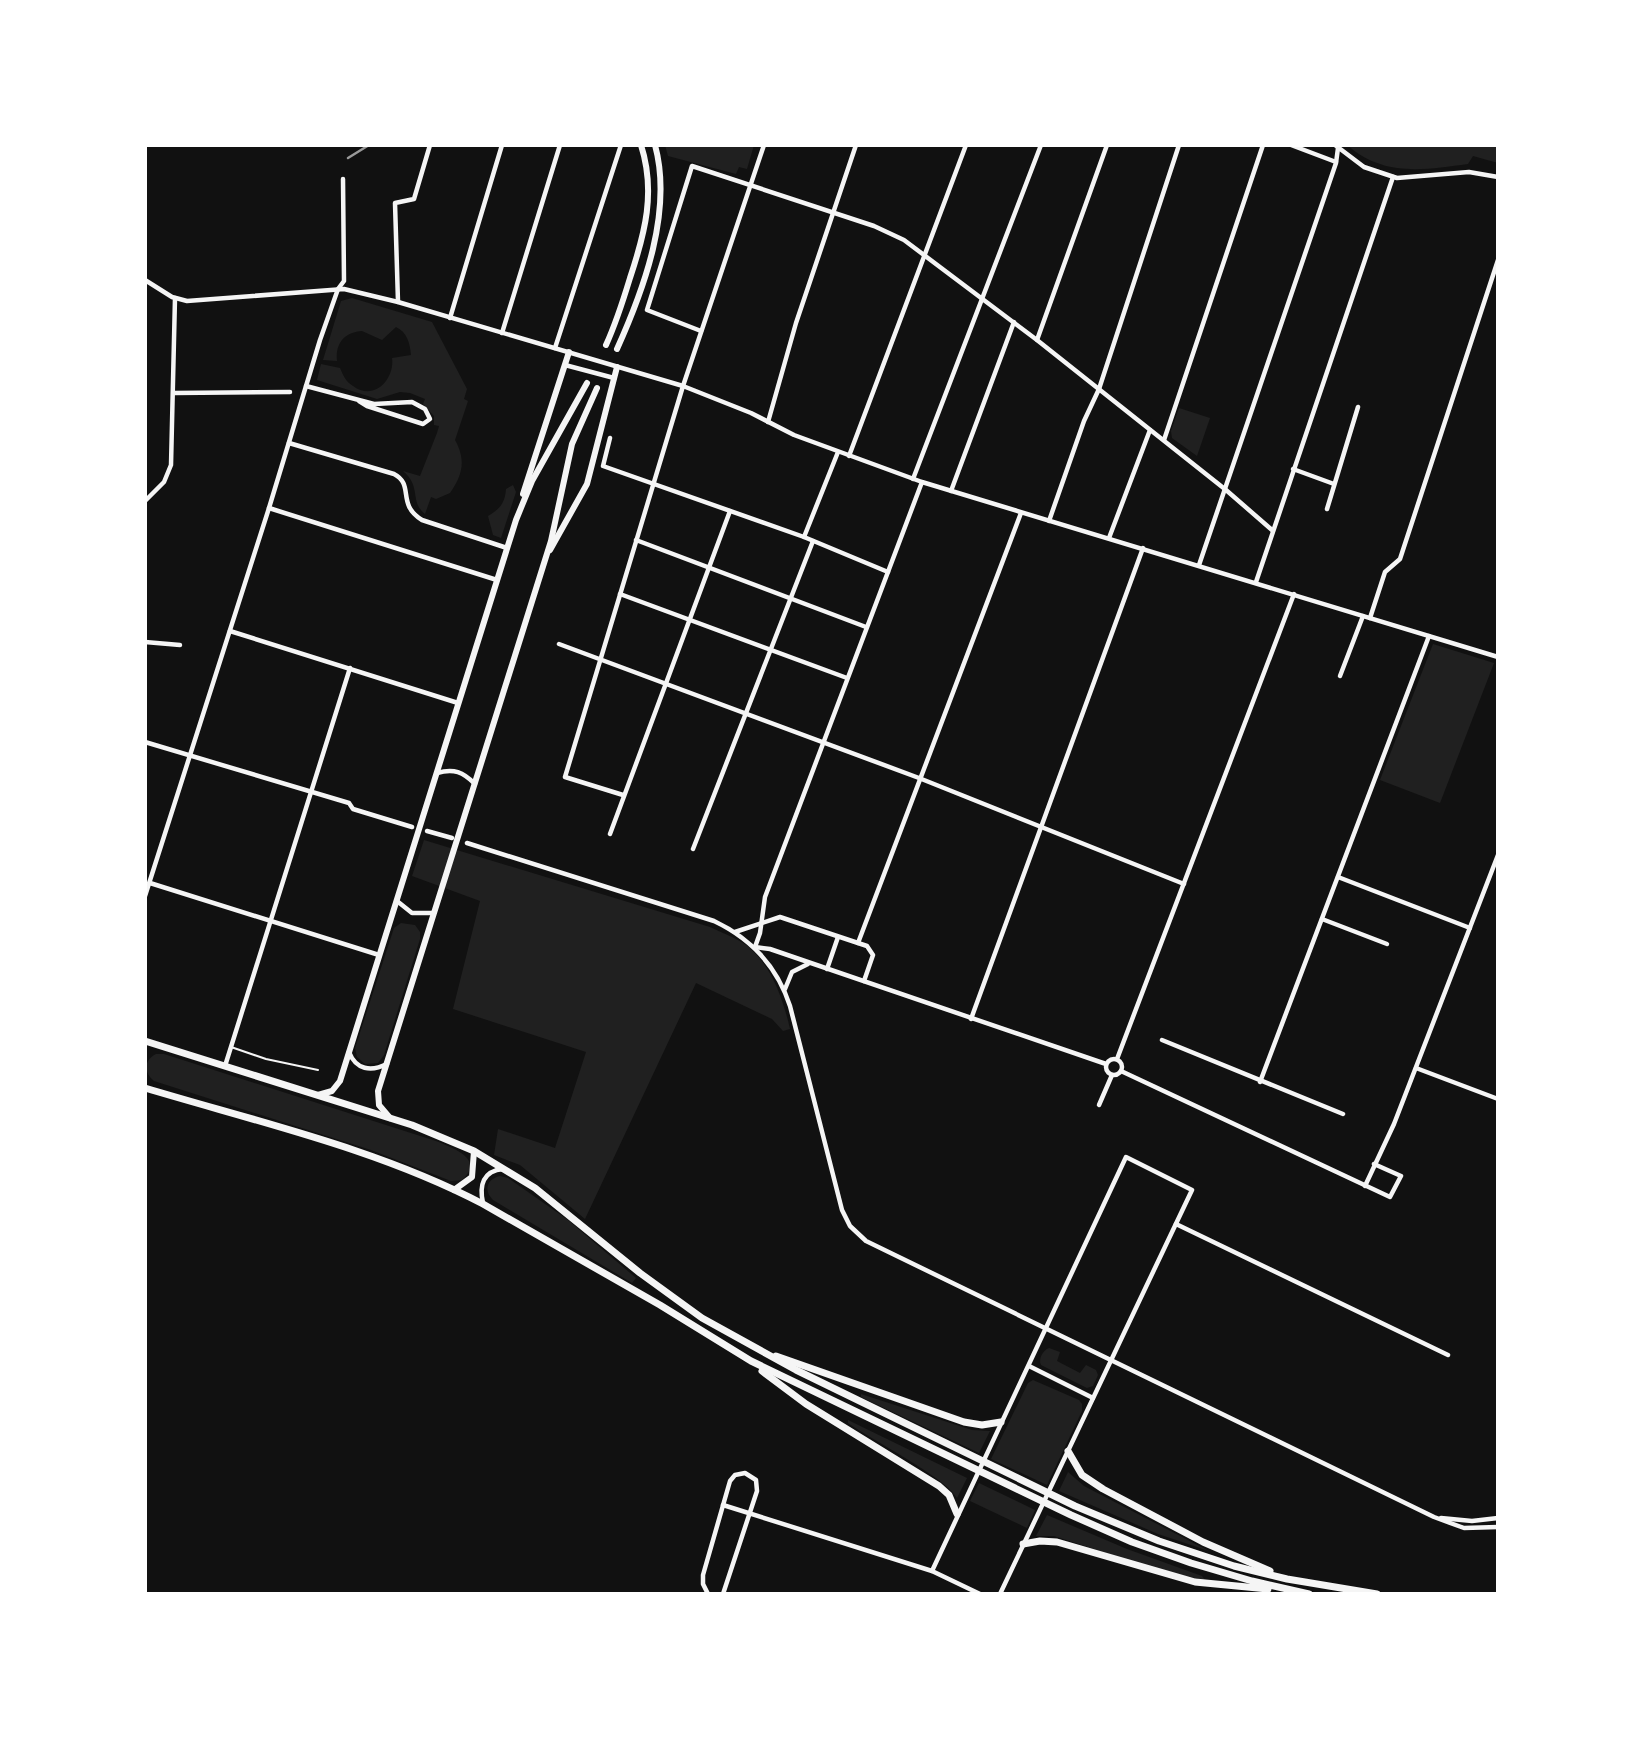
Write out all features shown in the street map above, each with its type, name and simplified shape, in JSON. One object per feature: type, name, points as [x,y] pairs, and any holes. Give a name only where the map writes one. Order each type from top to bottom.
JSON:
[{"type":"main road","points":[[606,345],[648,220],[649,186],[641,145]]},
{"type":"main road","points":[[617,349],[643,278],[660,216],[662,187],[655,145]]},
{"type":"main road","points":[[318,1095],[337,1087],[522,504],[529,471],[569,352]]},
{"type":"main road","points":[[544,561],[587,484],[617,366]]},
{"type":"main road","points":[[522,504],[587,383]]},
{"type":"main road","points":[[390,1118],[377,1100],[387,1064],[555,526],[572,443],[597,388]]},
{"type":"main road","points":[[145,1041],[390,1118],[474,1151],[508,1170],[551,1200],[640,1273],[702,1318],[750,1347],[1106,1520],[1217,1561],[1287,1579],[1377,1594]]},
{"type":"main road","points":[[145,1088],[338,1146],[396,1166],[483,1204],[671,1311],[751,1361],[806,1404],[939,1486],[949,1495],[957,1514]]},
{"type":"main road","points":[[454,1190],[472,1177],[474,1151]]},
{"type":"main road","points":[[750,1347],[964,1422],[1001,1422]]},
{"type":"main road","points":[[751,1361],[1125,1539],[1215,1571],[1309,1594]]},
{"type":"main road","points":[[1068,1451],[1083,1475],[1103,1489],[1203,1542],[1287,1579]]},
{"type":"main road","points":[[1023,1544],[1057,1542],[1202,1583],[1287,1590]]},
{"type":"street","points":[[398,302],[395,203],[414,199],[430,145]]},
{"type":"street","points":[[450,318],[502,145]]},
{"type":"street","points":[[502,333],[561,145]]},
{"type":"street","points":[[555,348],[621,145]]},
{"type":"street","points":[[623,795],[565,777],[683,386],[764,145]]},
{"type":"street","points":[[768,422],[796,323],[856,145]]},
{"type":"street","points":[[849,456],[966,145]]},
{"type":"street","points":[[914,479],[1041,145]]},
{"type":"street","points":[[1037,340],[1107,145]]},
{"type":"street","points":[[1049,521],[1084,421],[1099,388],[1179,145]]},
{"type":"street","points":[[1164,440],[1263,145]]},
{"type":"street","points":[[1291,145],[1336,163]]},
{"type":"street","points":[[1199,565],[1336,163],[1337,147]]},
{"type":"street","points":[[1337,147],[1364,167],[1393,177],[1469,172],[1498,177]]},
{"type":"street","points":[[701,331],[647,310],[692,166],[891,233],[924,254],[1099,388],[1272,530]]},
{"type":"street","points":[[1256,582],[1393,177]]},
{"type":"street","points":[[145,896],[306,386],[338,289],[344,281],[344,179]]},
{"type":"street","points":[[1370,618],[1385,572],[1398,562],[1498,260]]},
{"type":"street","points":[[146,281],[175,298],[199,301],[349,289],[398,302],[683,386],[719,399],[797,436],[922,482],[1498,657]]},
{"type":"street","points":[[145,501],[164,482],[172,465],[175,298]]},
{"type":"street","points":[[951,491],[1014,322]]},
{"type":"street","points":[[565,365],[614,378]]},
{"type":"street","points":[[306,386],[374,404],[412,402],[425,409],[430,419],[423,424],[359,401]]},
{"type":"street","points":[[174,393],[290,392]]},
{"type":"street","points":[[1326,509],[1359,407]]},
{"type":"street","points":[[1109,538],[1150,430]]},
{"type":"street","points":[[610,438],[603,466],[804,537],[888,572]]},
{"type":"street","points":[[289,443],[394,474],[405,484],[407,506],[422,520],[507,548]]},
{"type":"street","points":[[804,537],[838,452]]},
{"type":"street","points":[[1293,469],[1335,484]]},
{"type":"street","points":[[755,947],[765,897],[922,482]]},
{"type":"street","points":[[269,508],[497,580]]},
{"type":"street","points":[[610,834],[730,511]]},
{"type":"street","points":[[858,943],[1021,513]]},
{"type":"street","points":[[636,541],[866,627]]},
{"type":"street","points":[[693,849],[813,541]]},
{"type":"street","points":[[971,1019],[1143,548]]},
{"type":"street","points":[[620,594],[847,678]]},
{"type":"street","points":[[1117,1059],[1294,594]]},
{"type":"street","points":[[1340,676],[1363,616]]},
{"type":"street","points":[[230,631],[458,703]]},
{"type":"street","points":[[1260,1082],[1429,636]]},
{"type":"street","points":[[145,642],[180,645]]},
{"type":"street","points":[[559,644],[919,778],[1184,884]]},
{"type":"street","points":[[225,1066],[350,667]]},
{"type":"street","points":[[145,743],[311,791],[349,803],[353,809],[412,827]]},
{"type":"street","points":[[437,773],[455,770],[467,776],[475,785]]},
{"type":"street","points":[[427,831],[452,838]]},
{"type":"street","points":[[467,843],[709,919],[735,932],[755,947],[771,966],[785,990],[839,1200],[850,1226],[871,1244],[1434,1517],[1464,1528],[1498,1527]]},
{"type":"street","points":[[1365,1186],[1394,1124],[1498,855]]},
{"type":"street","points":[[1338,877],[1470,928]]},
{"type":"street","points":[[150,883],[379,956]]},
{"type":"street","points":[[397,901],[401,907],[412,913],[434,913]]},
{"type":"street","points":[[735,932],[780,917],[858,943],[870,948],[872,953],[864,981]]},
{"type":"street","points":[[1322,919],[1387,944]]},
{"type":"street","points":[[827,969],[838,937]]},
{"type":"street","points":[[755,947],[766,947],[1106,1065]]},
{"type":"street","points":[[785,990],[792,972],[810,964]]},
{"type":"street","points":[[1162,1040],[1343,1114]]},
{"type":"street","points":[[349,1051],[353,1061],[362,1068],[373,1069],[387,1064]]},
{"type":"street","points":[[1106,1065],[1112,1059],[1117,1059]]},
{"type":"street","points":[[1117,1059],[1122,1066],[1121,1072]]},
{"type":"street","points":[[1106,1065],[1107,1073],[1112,1075],[1121,1072],[1390,1197],[1401,1176],[1374,1164]]},
{"type":"street","points":[[1416,1068],[1498,1099]]},
{"type":"street","points":[[1099,1105],[1112,1075]]},
{"type":"street","points":[[932,1571],[1126,1157],[1192,1189],[1000,1594]]},
{"type":"street","points":[[483,1204],[481,1189],[487,1175],[496,1170],[508,1170]]},
{"type":"street","points":[[1176,1224],[1448,1355]]},
{"type":"street","points":[[1029,1366],[1093,1398]]},
{"type":"street","points":[[708,1594],[703,1584],[703,1575],[723,1505],[733,1477],[748,1473],[757,1486],[723,1594]]},
{"type":"street","points":[[723,1505],[932,1571],[980,1594]]},
{"type":"street","points":[[1434,1517],[1472,1521],[1498,1518]]},
{"type":"lane","points":[[231,1047],[266,1059],[318,1070]]},
{"type":"shaded area","points":[[665,145],[754,145],[747,169],[739,167],[736,174],[668,156]]},
{"type":"shaded area","points":[[1347,145],[1498,145],[1498,163],[1473,156],[1468,164],[1404,169],[1375,162]]},
{"type":"shaded area","points":[[352,298],[432,322],[467,389],[464,399],[468,401],[455,440],[462,461],[458,480],[450,493],[436,499],[431,497],[425,514],[417,504],[409,477],[403,471],[420,476],[437,433],[439,426],[434,425],[434,416],[423,404],[425,399],[400,392],[377,399],[317,380],[321,364],[340,368],[348,382],[361,390],[375,390],[387,380],[392,358],[411,355],[407,338],[396,327],[382,340],[362,331],[346,336],[338,349],[337,361],[323,360],[341,301]]},
{"type":"shaded area","points":[[1179,408],[1210,418],[1197,456],[1172,438],[1171,431]]},
{"type":"shaded area","points":[[513,485],[516,492],[501,538],[493,535],[488,516],[501,505],[506,489]]},
{"type":"shaded area","points":[[1433,644],[1494,663],[1440,803],[1380,780]]},
{"type":"shaded area","points":[[424,840],[710,927],[739,940],[760,959],[772,977],[790,1029],[783,1031],[772,1019],[696,983],[585,1219],[520,1165],[494,1155],[498,1129],[555,1148],[586,1052],[453,1009],[480,901],[412,876]]},
{"type":"shaded area","points":[[401,923],[415,925],[420,932],[420,939],[384,1055],[378,1063],[365,1064],[357,1057],[355,1048],[394,928]]},
{"type":"shaded area","points":[[156,1054],[164,1054],[439,1142],[465,1156],[470,1166],[468,1173],[462,1180],[451,1181],[371,1150],[154,1081],[146,1066],[149,1059]]},
{"type":"shaded area","points":[[500,1176],[508,1178],[568,1220],[636,1278],[632,1283],[493,1200],[487,1189],[488,1185]]},
{"type":"shaded area","points":[[1049,1348],[1060,1352],[1057,1361],[1080,1373],[1086,1365],[1096,1370],[1098,1375],[1093,1386],[1087,1388],[1041,1365],[1042,1355]]},
{"type":"shaded area","points":[[1033,1380],[1079,1400],[1082,1404],[1082,1411],[1047,1485],[991,1459],[1028,1383]]},
{"type":"shaded area","points":[[861,1394],[972,1430],[990,1431],[979,1453],[861,1397]]},
{"type":"shaded area","points":[[848,1420],[967,1478],[957,1498],[938,1480],[848,1423]]},
{"type":"shaded area","points":[[1068,1472],[1084,1486],[1209,1551],[1158,1534],[1059,1491]]},
{"type":"shaded area","points":[[979,1483],[1035,1510],[1027,1528],[970,1501]]},
{"type":"shaded area","points":[[1047,1515],[1127,1549],[1202,1576],[1205,1580],[1165,1572],[1054,1536],[1036,1536]]},
{"type":"railway","points":[[348,158],[369,145]]}]
